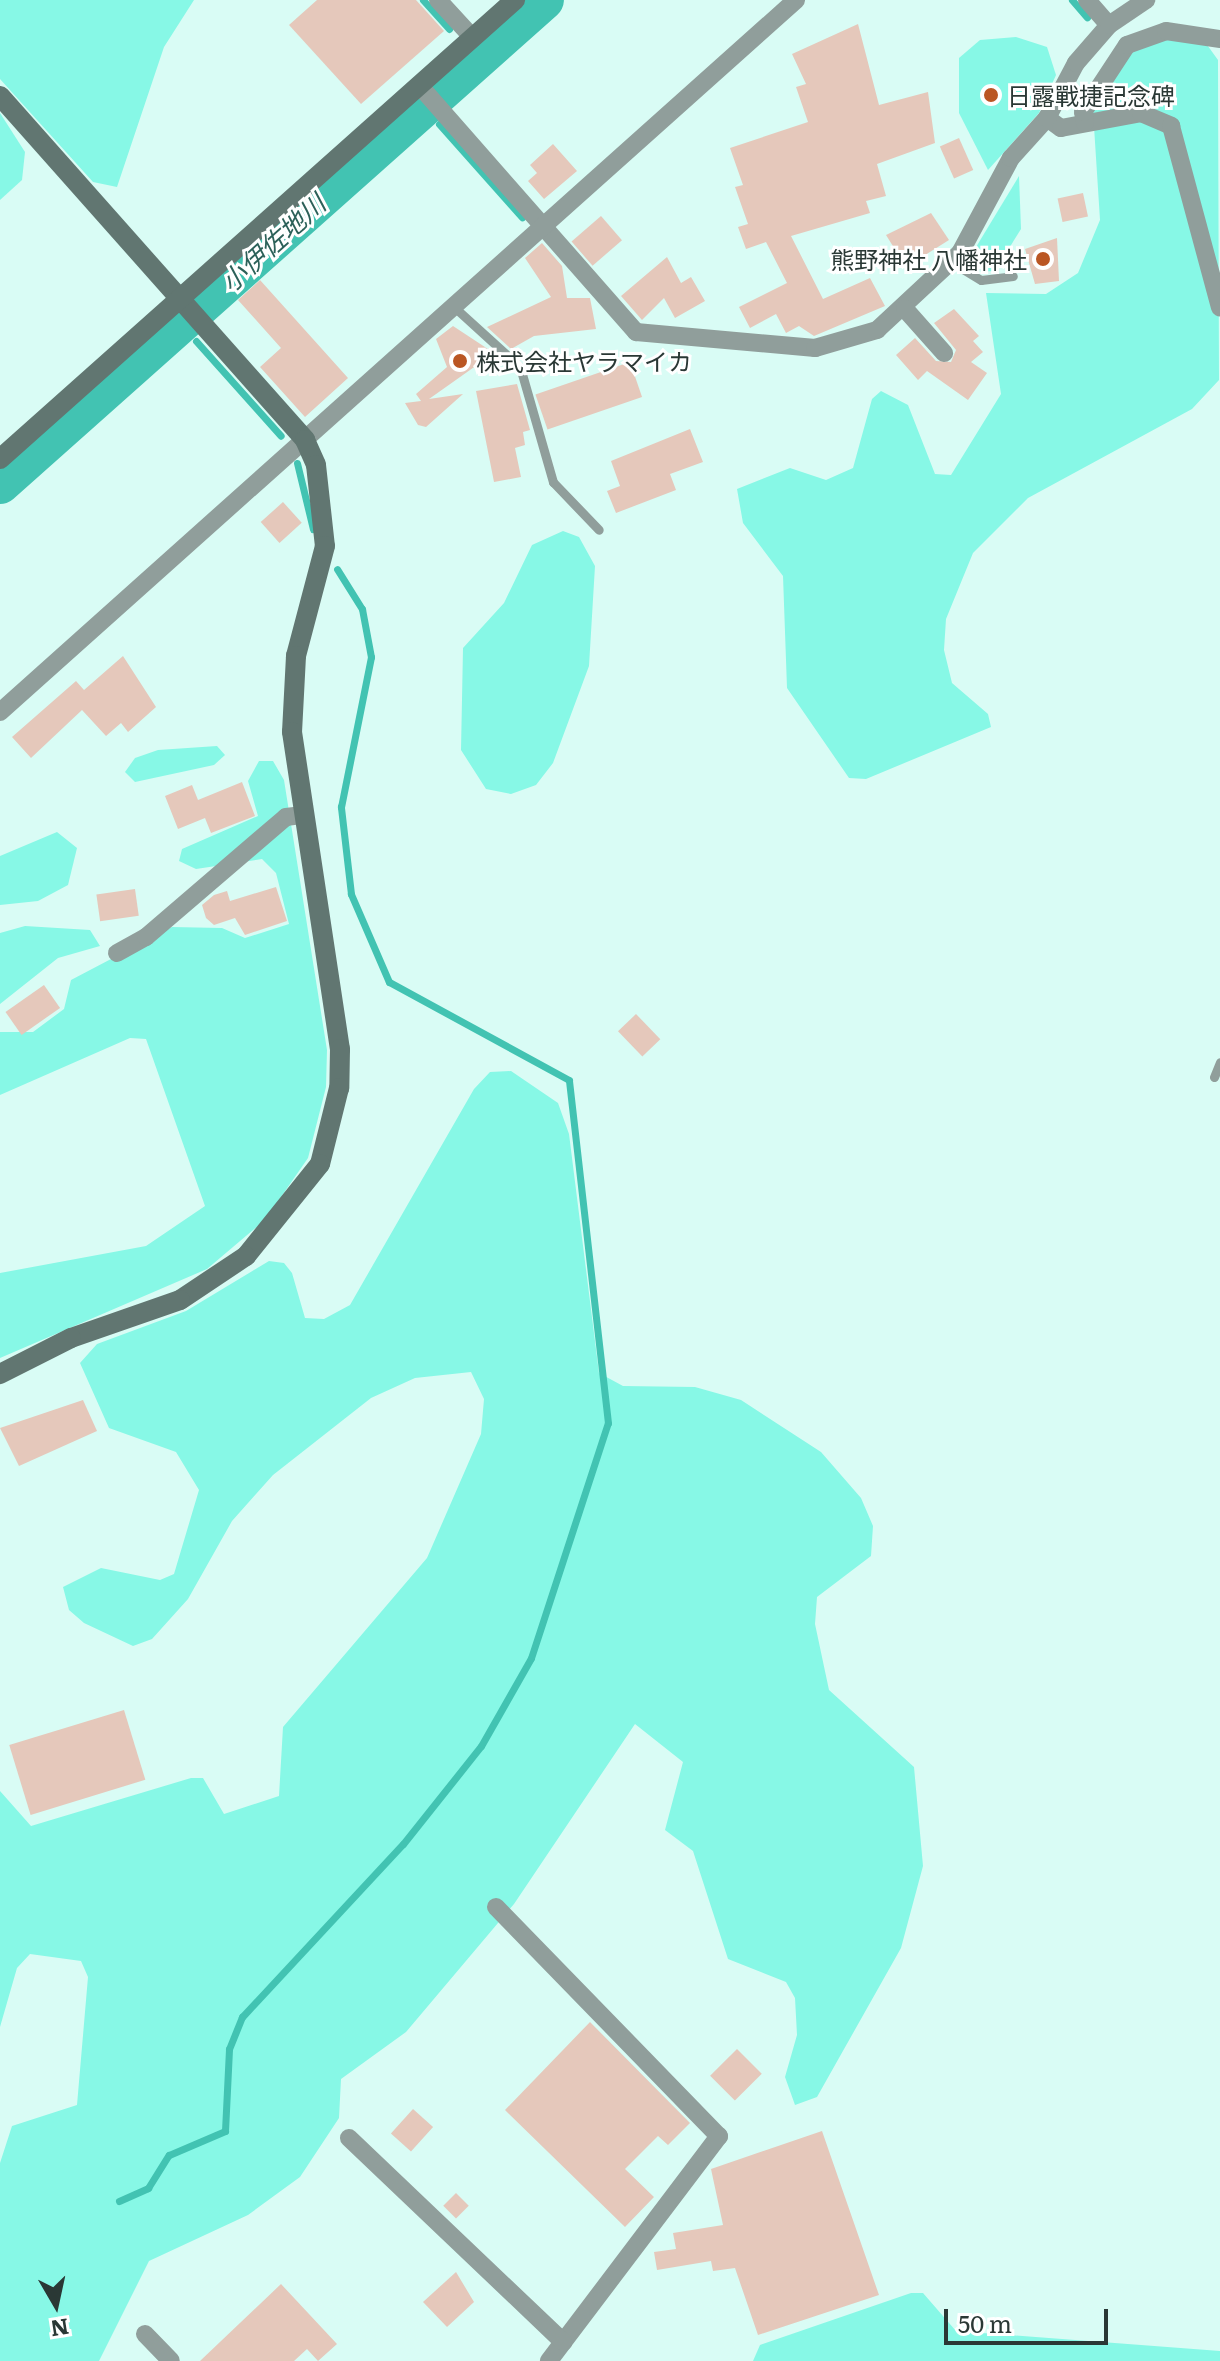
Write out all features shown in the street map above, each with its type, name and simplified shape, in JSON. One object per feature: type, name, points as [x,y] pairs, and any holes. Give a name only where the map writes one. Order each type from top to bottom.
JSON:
[{"type":"street","points":[[438,0],[473,38]]},
{"type":"street","points":[[0,459],[189,309],[515,0]]},
{"type":"street","points":[[0,712],[796,0]]},
{"type":"street","points":[[1087,0],[1109,25]]},
{"type":"street","points":[[422,89],[646,337],[815,348],[858,339],[905,309],[951,262],[980,228],[1011,158],[1047,118],[1064,80],[1109,25],[1146,0]]},
{"type":"street","points":[[1085,123],[1083,112],[1127,45],[1166,31],[1220,39]]},
{"type":"street","points":[[0,96],[305,440],[327,519],[292,681],[303,815],[340,1049],[337,1101],[320,1164],[275,1229],[214,1280],[0,1374]]},
{"type":"street","points":[[1047,118],[1061,128],[1141,113],[1171,126],[1220,308]]},
{"type":"street","points":[[905,309],[944,353]]},
{"type":"street","points":[[117,953],[146,937],[286,817],[303,815]]},
{"type":"street","points":[[496,1907],[719,2136],[549,2361]]},
{"type":"street","points":[[349,2138],[563,2342]]},
{"type":"street","points":[[145,2334],[171,2361]]},
{"type":"lane","points":[[951,262],[981,280],[1013,276]]},
{"type":"lane","points":[[453,306],[520,367],[553,482],[599,530]]},
{"type":"lane","points":[[1214,1077],[1220,1062]]},
{"type":"green space","points":[[0,0],[194,0],[164,47],[117,187],[93,182],[0,79]]},
{"type":"green space","points":[[1016,37],[1047,47],[1056,75],[1039,113],[988,170],[959,113],[959,58],[980,40]]},
{"type":"green space","points":[[1167,37],[1205,42],[1218,60],[1219,380],[1192,409],[1028,498],[973,553],[946,619],[944,650],[952,683],[988,714],[991,727],[866,779],[849,778],[787,688],[783,576],[743,523],[737,489],[790,468],[826,480],[853,468],[872,399],[881,391],[908,405],[935,474],[951,475],[1001,394],[986,293],[1046,294],[1078,273],[1100,220],[1093,111],[1131,51]]},
{"type":"green space","points":[[0,113],[25,152],[22,180],[0,200]]},
{"type":"green space","points":[[1019,176],[1021,229],[995,271],[973,272],[970,257]]},
{"type":"green space","points":[[563,531],[579,537],[595,566],[589,666],[553,763],[536,785],[511,794],[486,789],[461,750],[463,648],[504,603],[532,545]]},
{"type":"green space","points":[[217,746],[225,755],[214,765],[135,782],[125,772],[135,758],[158,750]]},
{"type":"green space","points":[[259,761],[273,761],[284,780],[327,1050],[326,1087],[308,1158],[265,1220],[207,1269],[0,1358],[0,1273],[146,1246],[205,1206],[146,1039],[130,1038],[0,1095],[0,1032],[33,1032],[64,1009],[71,980],[172,927],[222,928],[245,938],[289,924],[276,873],[262,859],[196,869],[179,861],[182,849],[258,816],[248,781]]},
{"type":"green space","points":[[57,832],[77,848],[68,885],[38,901],[0,905],[0,856]]},
{"type":"green space","points":[[25,926],[90,930],[100,946],[58,958],[0,1004],[0,933]]},
{"type":"green space","points":[[511,1071],[558,1103],[569,1134],[599,1373],[623,1386],[695,1387],[741,1400],[821,1452],[861,1498],[873,1526],[871,1556],[817,1597],[815,1624],[829,1690],[914,1767],[923,1866],[901,1948],[817,2097],[795,2105],[785,2077],[797,2035],[795,1998],[786,1982],[728,1959],[693,1851],[665,1830],[683,1762],[635,1724],[514,1904],[406,2032],[341,2079],[339,2118],[300,2177],[248,2215],[149,2261],[99,2361],[0,2361],[0,2163],[12,2126],[77,2105],[88,1977],[81,1961],[30,1954],[17,1968],[0,2027],[0,1791],[31,1826],[191,1778],[203,1778],[224,1814],[279,1796],[283,1727],[427,1558],[481,1434],[484,1399],[471,1372],[415,1378],[371,1398],[273,1475],[232,1521],[188,1599],[152,1639],[133,1646],[84,1623],[69,1610],[63,1587],[101,1568],[160,1580],[174,1574],[199,1490],[176,1452],[109,1428],[80,1363],[97,1344],[186,1311],[269,1261],[284,1263],[292,1273],[305,1318],[324,1319],[350,1305],[474,1089],[490,1072]]},
{"type":"green space","points":[[911,2293],[923,2293],[956,2331],[1220,2351],[1220,2361],[753,2361],[760,2345]]},
{"type":"building","points":[[317,0],[416,0],[444,31],[361,104],[289,25]]},
{"type":"building","points":[[858,24],[879,105],[928,92],[935,143],[877,164],[886,196],[866,201],[870,213],[791,236],[823,299],[870,278],[885,306],[814,336],[799,326],[786,333],[776,314],[750,328],[739,307],[787,283],[766,242],[746,249],[738,227],[748,224],[735,187],[743,185],[730,148],[808,122],[796,87],[806,84],[792,54]]},
{"type":"building","points":[[959,138],[973,170],[954,179],[940,147]]},
{"type":"building","points":[[553,144],[577,171],[544,199],[528,181],[537,173],[530,165]]},
{"type":"building","points":[[1083,193],[1088,216],[1063,222],[1058,198]]},
{"type":"building","points":[[931,213],[949,240],[906,267],[886,235]]},
{"type":"building","points":[[601,216],[622,240],[593,266],[572,242]]},
{"type":"building","name":"熊野神社 八幡神社","points":[[1057,238],[1059,281],[1035,284],[1025,249]]},
{"type":"building","points":[[542,243],[562,266],[567,298],[590,298],[596,329],[534,336],[511,349],[487,327],[551,297],[525,258]]},
{"type":"building","points":[[667,257],[681,283],[691,277],[705,301],[675,318],[664,298],[642,320],[621,296]]},
{"type":"building","points":[[260,280],[348,378],[305,417],[260,367],[281,348],[238,300]]},
{"type":"building","points":[[954,309],[979,336],[973,341],[983,352],[971,362],[987,373],[968,400],[927,371],[918,380],[896,355],[915,338],[936,361],[951,362],[956,350],[934,323]]},
{"type":"building","points":[[453,326],[494,353],[429,399],[463,394],[426,427],[418,425],[405,403],[421,401],[416,394],[447,367],[436,339]]},
{"type":"building","points":[[630,362],[642,397],[547,430],[535,395]]},
{"type":"building","points":[[517,384],[530,430],[523,432],[525,445],[515,448],[521,477],[494,482],[476,391]]},
{"type":"building","points":[[690,429],[703,462],[670,474],[676,490],[616,513],[607,491],[620,486],[611,461]]},
{"type":"building","points":[[283,502],[302,523],[279,543],[261,522]]},
{"type":"building","points":[[123,656],[156,707],[128,732],[121,723],[106,736],[82,710],[31,758],[12,737],[76,681],[84,690]]},
{"type":"building","points":[[242,782],[255,816],[211,833],[205,818],[178,829],[165,796],[192,785],[198,800]]},
{"type":"building","points":[[276,887],[287,921],[245,935],[235,918],[214,925],[206,918],[202,905],[214,895],[227,891],[230,901]]},
{"type":"building","points":[[135,889],[139,916],[100,921],[96,894]]},
{"type":"building","points":[[44,985],[60,1008],[22,1035],[5,1012]]},
{"type":"building","points":[[636,1014],[660,1039],[642,1057],[618,1031]]},
{"type":"building","points":[[83,1400],[97,1431],[19,1466],[0,1428]]},
{"type":"building","points":[[124,1710],[145,1780],[31,1815],[9,1745]]},
{"type":"building","points":[[590,2022],[690,2123],[668,2145],[658,2136],[625,2169],[654,2197],[625,2227],[505,2110]]},
{"type":"building","points":[[737,2049],[762,2074],[735,2101],[710,2076]]},
{"type":"building","points":[[413,2109],[433,2127],[411,2152],[391,2134]]},
{"type":"building","points":[[822,2131],[879,2295],[758,2335],[735,2268],[713,2271],[711,2261],[657,2270],[654,2252],[676,2249],[673,2233],[723,2225],[711,2169]]},
{"type":"building","points":[[456,2193],[469,2206],[456,2218],[443,2206]]},
{"type":"building","points":[[456,2272],[474,2302],[447,2327],[423,2302]]},
{"type":"building","points":[[281,2284],[337,2344],[318,2361],[307,2349],[294,2361],[200,2361]]},
{"type":"waterway","points":[[423,0],[449,29]]},
{"type":"waterway","name":"小伊佐地川","points":[[0,484],[544,0]]},
{"type":"waterway","points":[[1072,0],[1087,17]]},
{"type":"waterway","points":[[424,107],[429,113]]},
{"type":"waterway","points":[[439,124],[522,217]]},
{"type":"waterway","points":[[181,323],[186,330]]},
{"type":"waterway","points":[[196,341],[281,436]]},
{"type":"waterway","points":[[297,463],[313,529]]},
{"type":"waterway","points":[[119,2201],[148,2188],[169,2155],[225,2131],[229,2049],[242,2017],[403,1844],[481,1746],[531,1658],[608,1423],[569,1080],[389,982],[351,894],[341,807],[371,657],[362,609],[337,569]]},
{"type":"place","name":"日露戰捷記念碑","points":[[991,95]]},
{"type":"place","name":"熊野神社 八幡神社","points":[[1043,259]]},
{"type":"place","name":"株式会社ヤラマイカ","points":[[460,361]]}]
